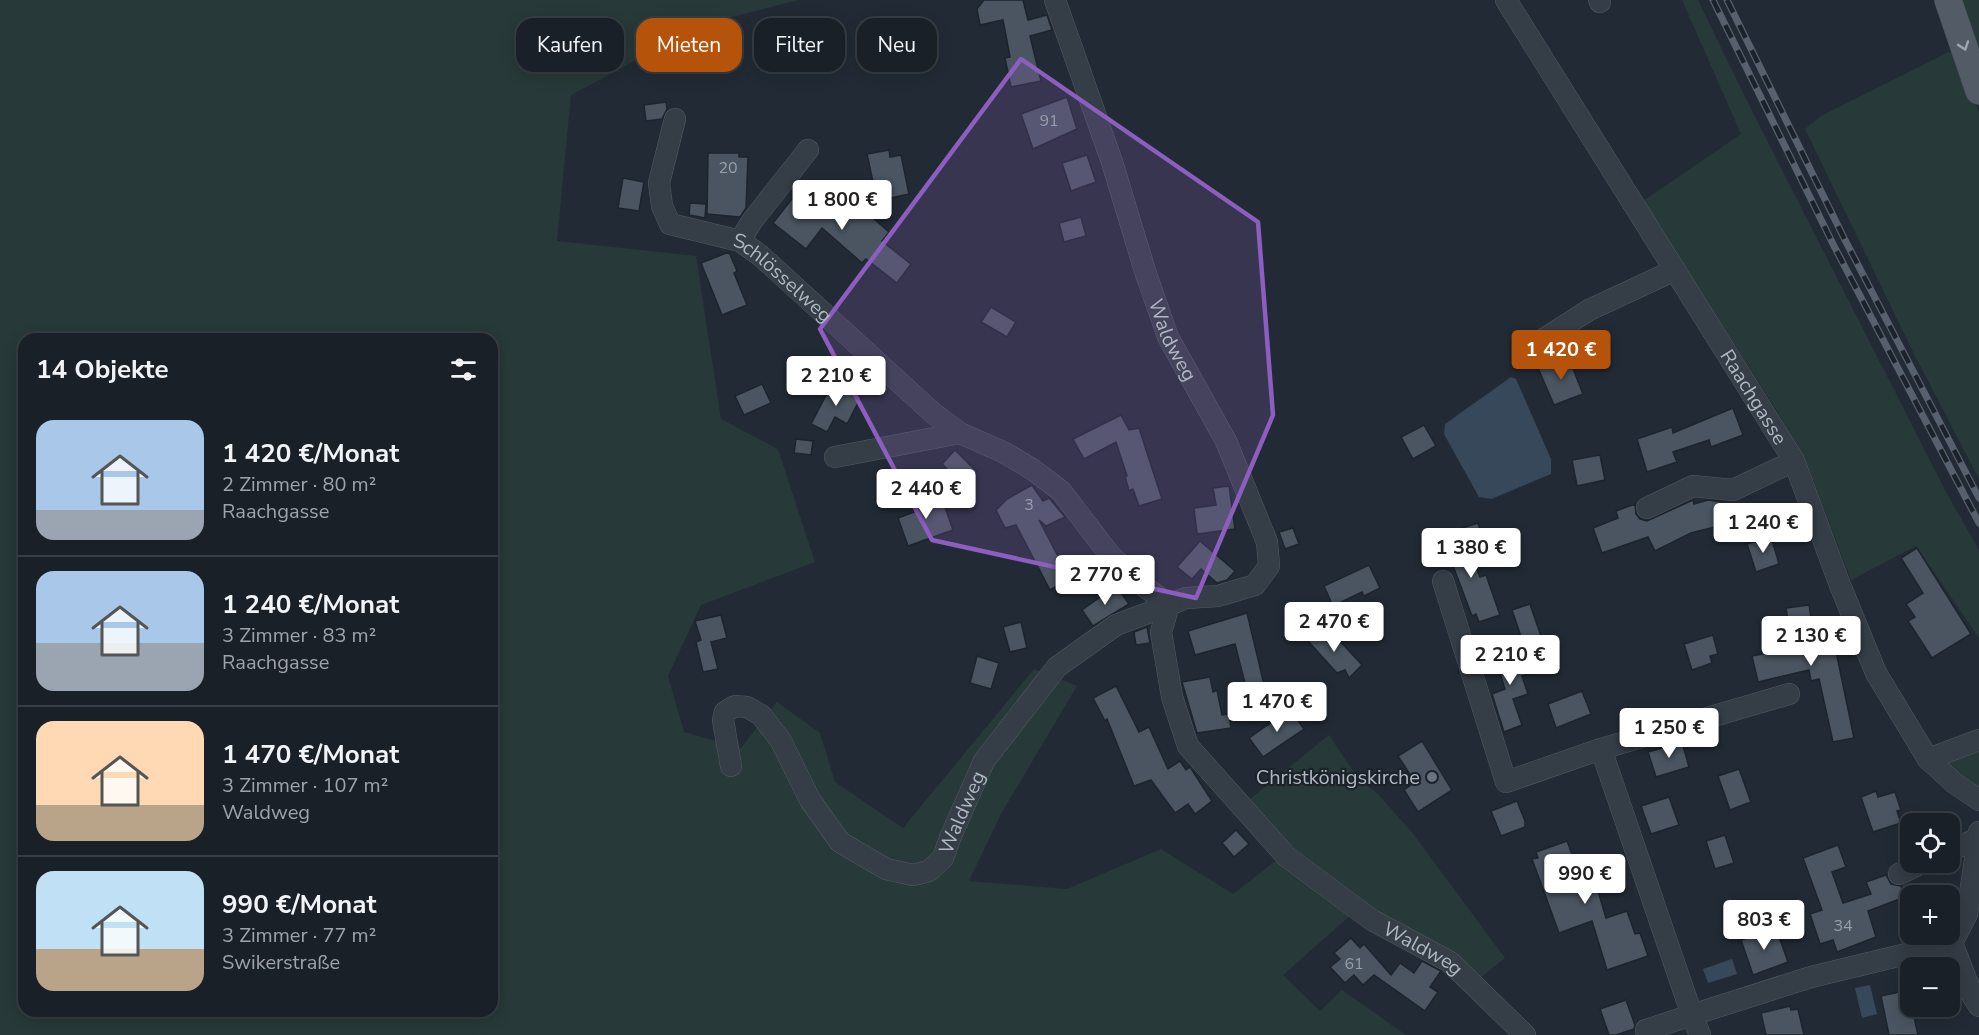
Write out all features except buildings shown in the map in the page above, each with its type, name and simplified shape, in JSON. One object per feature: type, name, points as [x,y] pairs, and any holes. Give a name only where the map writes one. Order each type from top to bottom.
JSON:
[{"type":"main road","points":[[1948,0],[1979,91]]},
{"type":"street","name":"Waldweg","points":[[731,766],[723,720],[725,712],[735,706],[747,707],[761,715],[781,741],[810,800],[840,842],[886,869],[913,875],[928,871],[943,858],[984,761],[1057,667],[1116,625],[1186,598],[1218,596],[1255,585],[1269,566],[1267,542],[1226,441],[1168,337],[1112,162],[1055,0]]},
{"type":"street","name":"Raachgasse","points":[[1506,0],[1794,461],[1840,585],[1876,673],[1928,759],[1954,783],[1979,800]]},
{"type":"street","name":"Schlösselweg","points":[[675,119],[659,183],[662,206],[670,224],[740,241],[760,256],[933,413],[960,433],[1032,469],[1060,491],[1110,555],[1140,583],[1169,605]]},
{"type":"street","points":[[740,241],[752,221],[808,150]]},
{"type":"street","points":[[1527,350],[1589,310],[1675,270]]},
{"type":"street","points":[[835,457],[960,433]]},
{"type":"street","points":[[1647,507],[1693,486],[1733,490],[1794,461]]},
{"type":"street","points":[[1443,581],[1506,782],[1601,749],[1789,694]]},
{"type":"street","name":"Waldweg","points":[[1169,605],[1161,632],[1172,697],[1188,746],[1287,857],[1372,920],[1450,962],[1525,1035]]},
{"type":"street","points":[[1928,759],[1979,740]]},
{"type":"street","points":[[1601,749],[1700,1035]]},
{"type":"street","points":[[1960,845],[1978,835]]},
{"type":"street","points":[[1960,928],[1967,914],[1978,835]]},
{"type":"street","points":[[1646,1030],[1811,977],[1944,945]]},
{"type":"street","points":[[1953,945],[1973,998],[1979,1006]]},
{"type":"highlighted area","points":[[1021,59],[1258,222],[1273,415],[1196,598],[932,540],[820,329]]},
{"type":"shaded area","points":[[0,0],[798,0],[728,18],[636,18],[636,60],[624,67],[624,18],[516,18],[516,72],[614,72],[571,95],[557,241],[696,256],[721,419],[778,449],[815,562],[701,605],[668,676],[684,732],[741,748],[777,702],[820,733],[835,782],[903,828],[1034,669],[1077,686],[1001,814],[969,881],[1067,889],[1161,849],[1233,894],[1287,852],[1245,803],[1329,735],[1359,780],[1377,793],[1411,831],[1505,958],[1469,987],[1441,963],[1351,915],[1283,975],[1320,1011],[1342,990],[1406,1035],[0,1035]]},
{"type":"shaded area","points":[[1682,0],[1698,0],[1945,490],[1979,550],[1979,638],[1916,546],[1851,580],[1813,480],[1777,411],[1643,201],[1741,134]]},
{"type":"shaded area","points":[[1956,0],[1979,0],[1979,63]]},
{"type":"shaded area","points":[[1956,51],[1979,112],[1979,479],[1913,352],[1805,129],[1821,116],[1947,53]]},
{"type":"shaded area","points":[[1979,740],[1979,800],[1928,759]]},
{"type":"water","points":[[1511,377],[1516,379],[1551,459],[1551,474],[1491,499],[1479,497],[1444,434],[1445,424]]},
{"type":"water","points":[[1732,959],[1737,974],[1708,983],[1703,969]]},
{"type":"water","points":[[1870,985],[1877,1014],[1862,1018],[1855,988]]},
{"type":"railway","points":[[1713,0],[1834,246],[1979,523]]},
{"type":"railway","points":[[1727,0],[1845,240],[1979,498]]},
{"type":"place","name":"Christkönigskirche","points":[[1432,777]]}]
